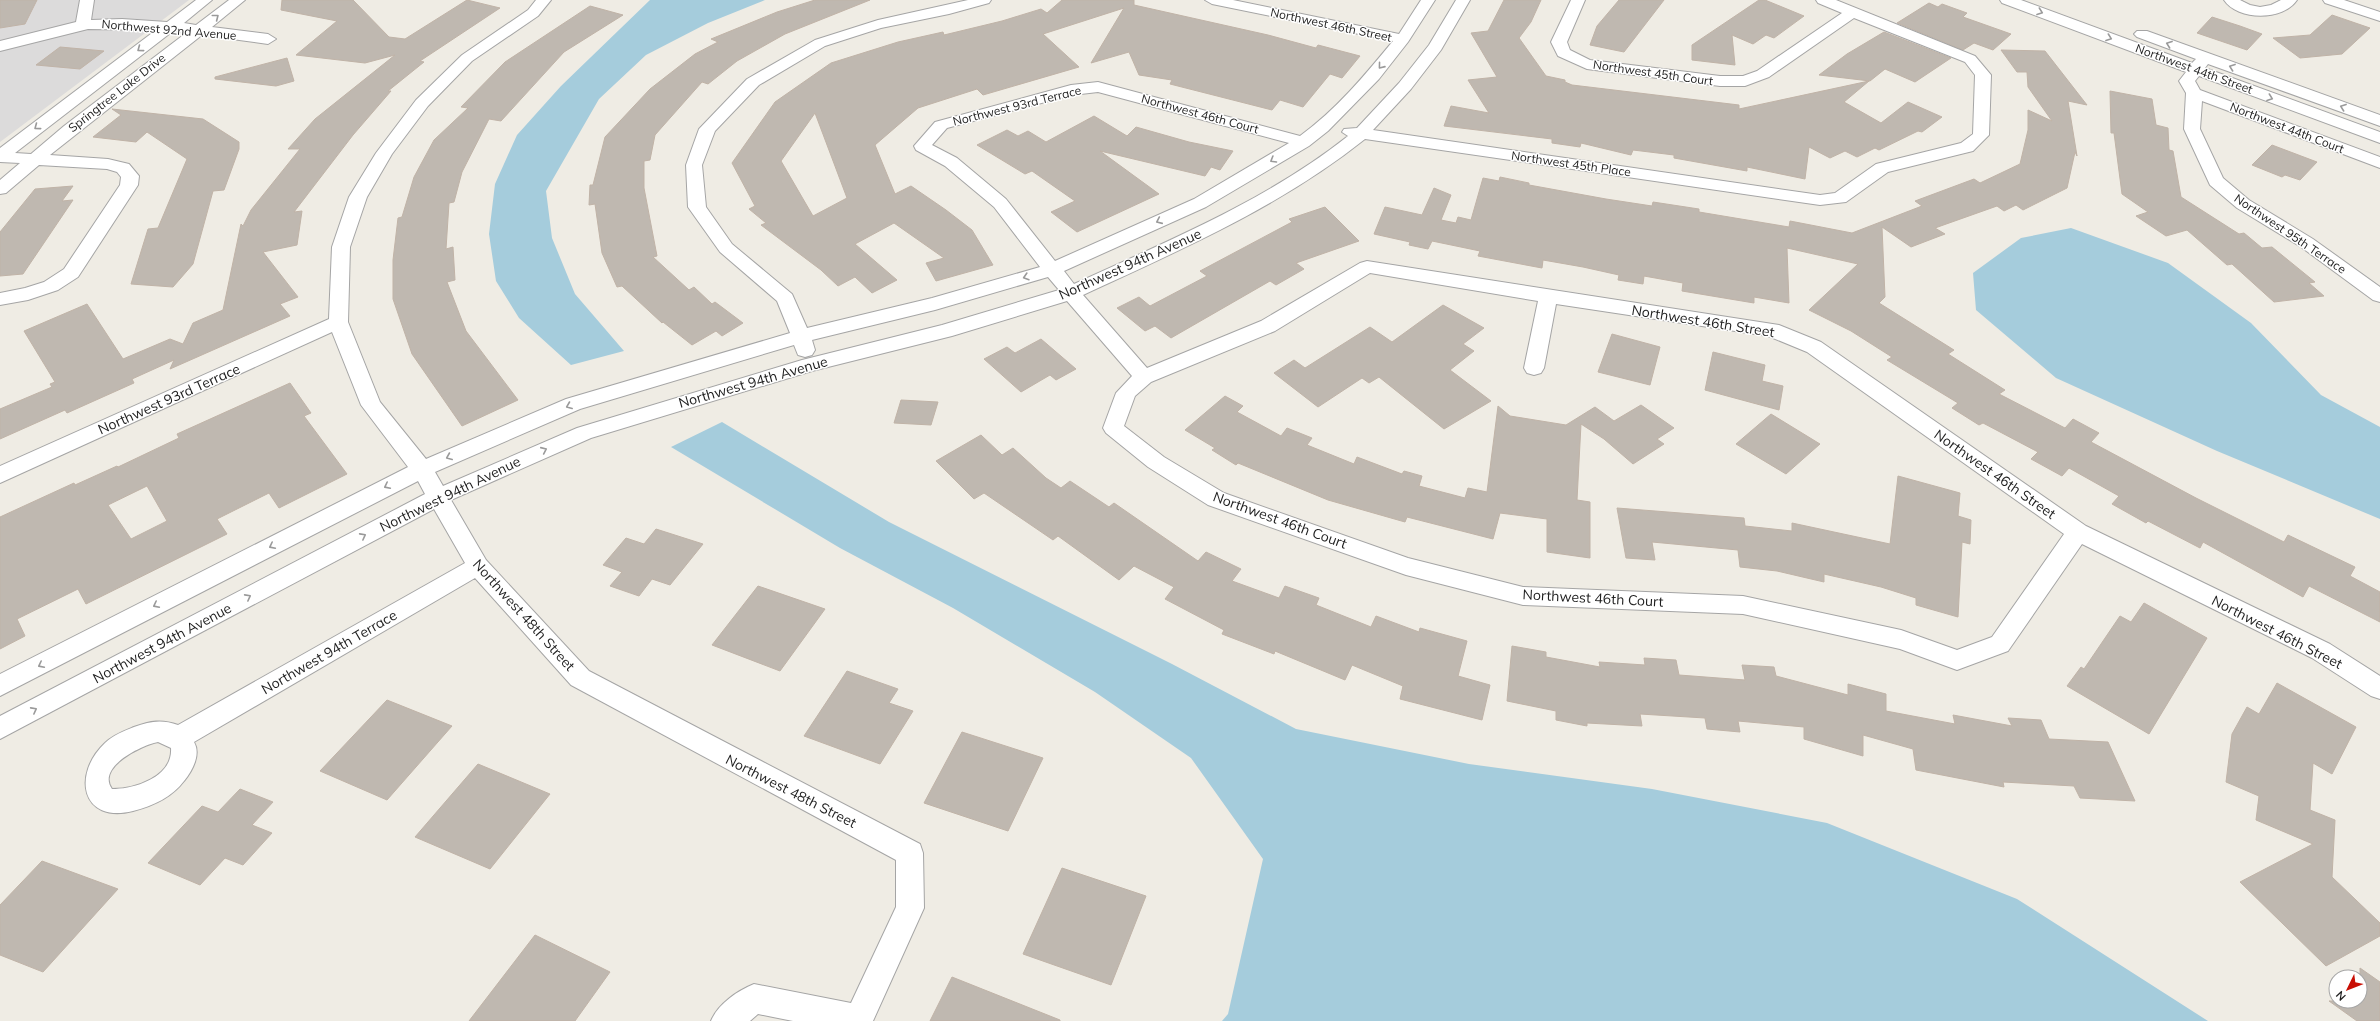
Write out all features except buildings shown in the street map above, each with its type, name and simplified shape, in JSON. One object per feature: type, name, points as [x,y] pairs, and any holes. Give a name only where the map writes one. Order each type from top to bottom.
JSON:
[{"type":"street","points":[[83,26],[87,0]]},
{"type":"street","name":"Springtree Lake Drive","points":[[0,156],[205,0]]},
{"type":"street","name":"Springtree Lake Drive","points":[[0,189],[32,160],[238,0]]},
{"type":"street","name":"Northwest 48th Street","points":[[544,0],[533,13],[467,58],[422,103],[384,153],[358,197],[341,247],[338,322],[372,405],[422,469],[478,566],[580,678],[726,757],[910,853],[910,908],[859,1019],[754,999],[726,1021]]},
{"type":"street","points":[[808,365],[801,336],[785,298],[726,248],[697,208],[694,165],[707,129],[753,82],[820,43],[878,24],[949,10],[984,0]]},
{"type":"street","name":"Northwest 46th Street","points":[[1212,0],[1403,39]]},
{"type":"street","name":"Northwest 94th Avenue","points":[[0,686],[422,469],[573,404],[801,336],[935,304],[1053,269],[1200,203],[1303,142],[1322,128],[1373,76],[1403,39],[1428,0]]},
{"type":"street","name":"Northwest 94th Avenue","points":[[0,728],[438,497],[584,433],[808,365],[945,331],[1071,293],[1225,222],[1332,157],[1362,133],[1405,86],[1436,47],[1463,0]]},
{"type":"street","name":"Northwest 45th Court","points":[[1578,0],[1559,42],[1563,53],[1587,64],[1720,81],[1744,81],[1763,74],[1853,12]]},
{"type":"street","points":[[1823,0],[1853,12]]},
{"type":"street","name":"Northwest 44th Street","points":[[2007,0],[2380,138]]},
{"type":"street","points":[[2231,0],[2236,5],[2256,12],[2270,11],[2290,0]]},
{"type":"street","points":[[2330,0],[2380,16]]},
{"type":"street","name":"Northwest 45th Place","points":[[1322,128],[1820,200],[1840,198],[1882,168],[1932,157],[1967,147],[1981,135],[1983,75],[1970,60],[1853,12]]},
{"type":"street","name":"Northwest 92nd Avenue","points":[[0,46],[83,26],[121,24],[168,27],[268,39]]},
{"type":"street","name":"Northwest 44th Street","points":[[2131,30],[2380,121]]},
{"type":"street","points":[[2194,70],[2206,57]]},
{"type":"street","name":"Northwest 95th Terrace","points":[[2194,70],[2187,81],[2194,93],[2192,129],[2216,181],[2243,204],[2307,243],[2380,296]]},
{"type":"street","name":"Northwest 93rd Terrace","points":[[1053,269],[1000,203],[952,162],[922,146],[941,124],[1071,90],[1098,87]]},
{"type":"street","name":"Northwest 46th Court","points":[[1098,87],[1303,142]]},
{"type":"street","name":"Northwest 44th Court","points":[[2194,93],[2380,163]]},
{"type":"street","points":[[0,156],[32,160],[108,164],[123,168],[130,176],[129,185],[71,273],[51,286],[28,294],[0,299]]},
{"type":"street","name":"Northwest 46th Street","points":[[1144,377],[1268,326],[1367,267],[1548,297],[1772,330],[1814,347],[2078,532],[2321,651],[2380,689]]},
{"type":"street","points":[[1053,269],[1071,293],[1144,377]]},
{"type":"street","points":[[1534,368],[1548,297]]},
{"type":"street","name":"Northwest 93rd Terrace","points":[[0,475],[338,322]]},
{"type":"street","name":"Northwest 46th Court","points":[[1144,377],[1126,393],[1113,428],[1156,462],[1216,499],[1406,566],[1524,596],[1743,605],[1901,640],[1957,660],[2000,644],[2078,532]]},
{"type":"street","name":"Northwest 94th Terrace","points":[[180,737],[478,566]]},
{"type":"shaded area","points":[[0,0],[189,0],[0,142]]},
{"type":"water","points":[[650,0],[765,0],[708,23],[646,55],[599,99],[546,191],[552,238],[575,294],[624,351],[571,365],[519,318],[496,281],[489,234],[495,184],[517,135],[561,86]]},
{"type":"water","points":[[2071,228],[2168,263],[2251,323],[2321,395],[2380,427],[2380,519],[2217,451],[2056,378],[1976,310],[1973,273],[2021,238]]},
{"type":"water","points":[[722,422],[889,522],[1172,664],[1296,729],[1469,764],[1652,789],[1827,823],[2017,899],[2208,1021],[1222,1021],[1228,1014],[1263,859],[1191,758],[1095,692],[953,608],[840,548],[671,447]]}]
